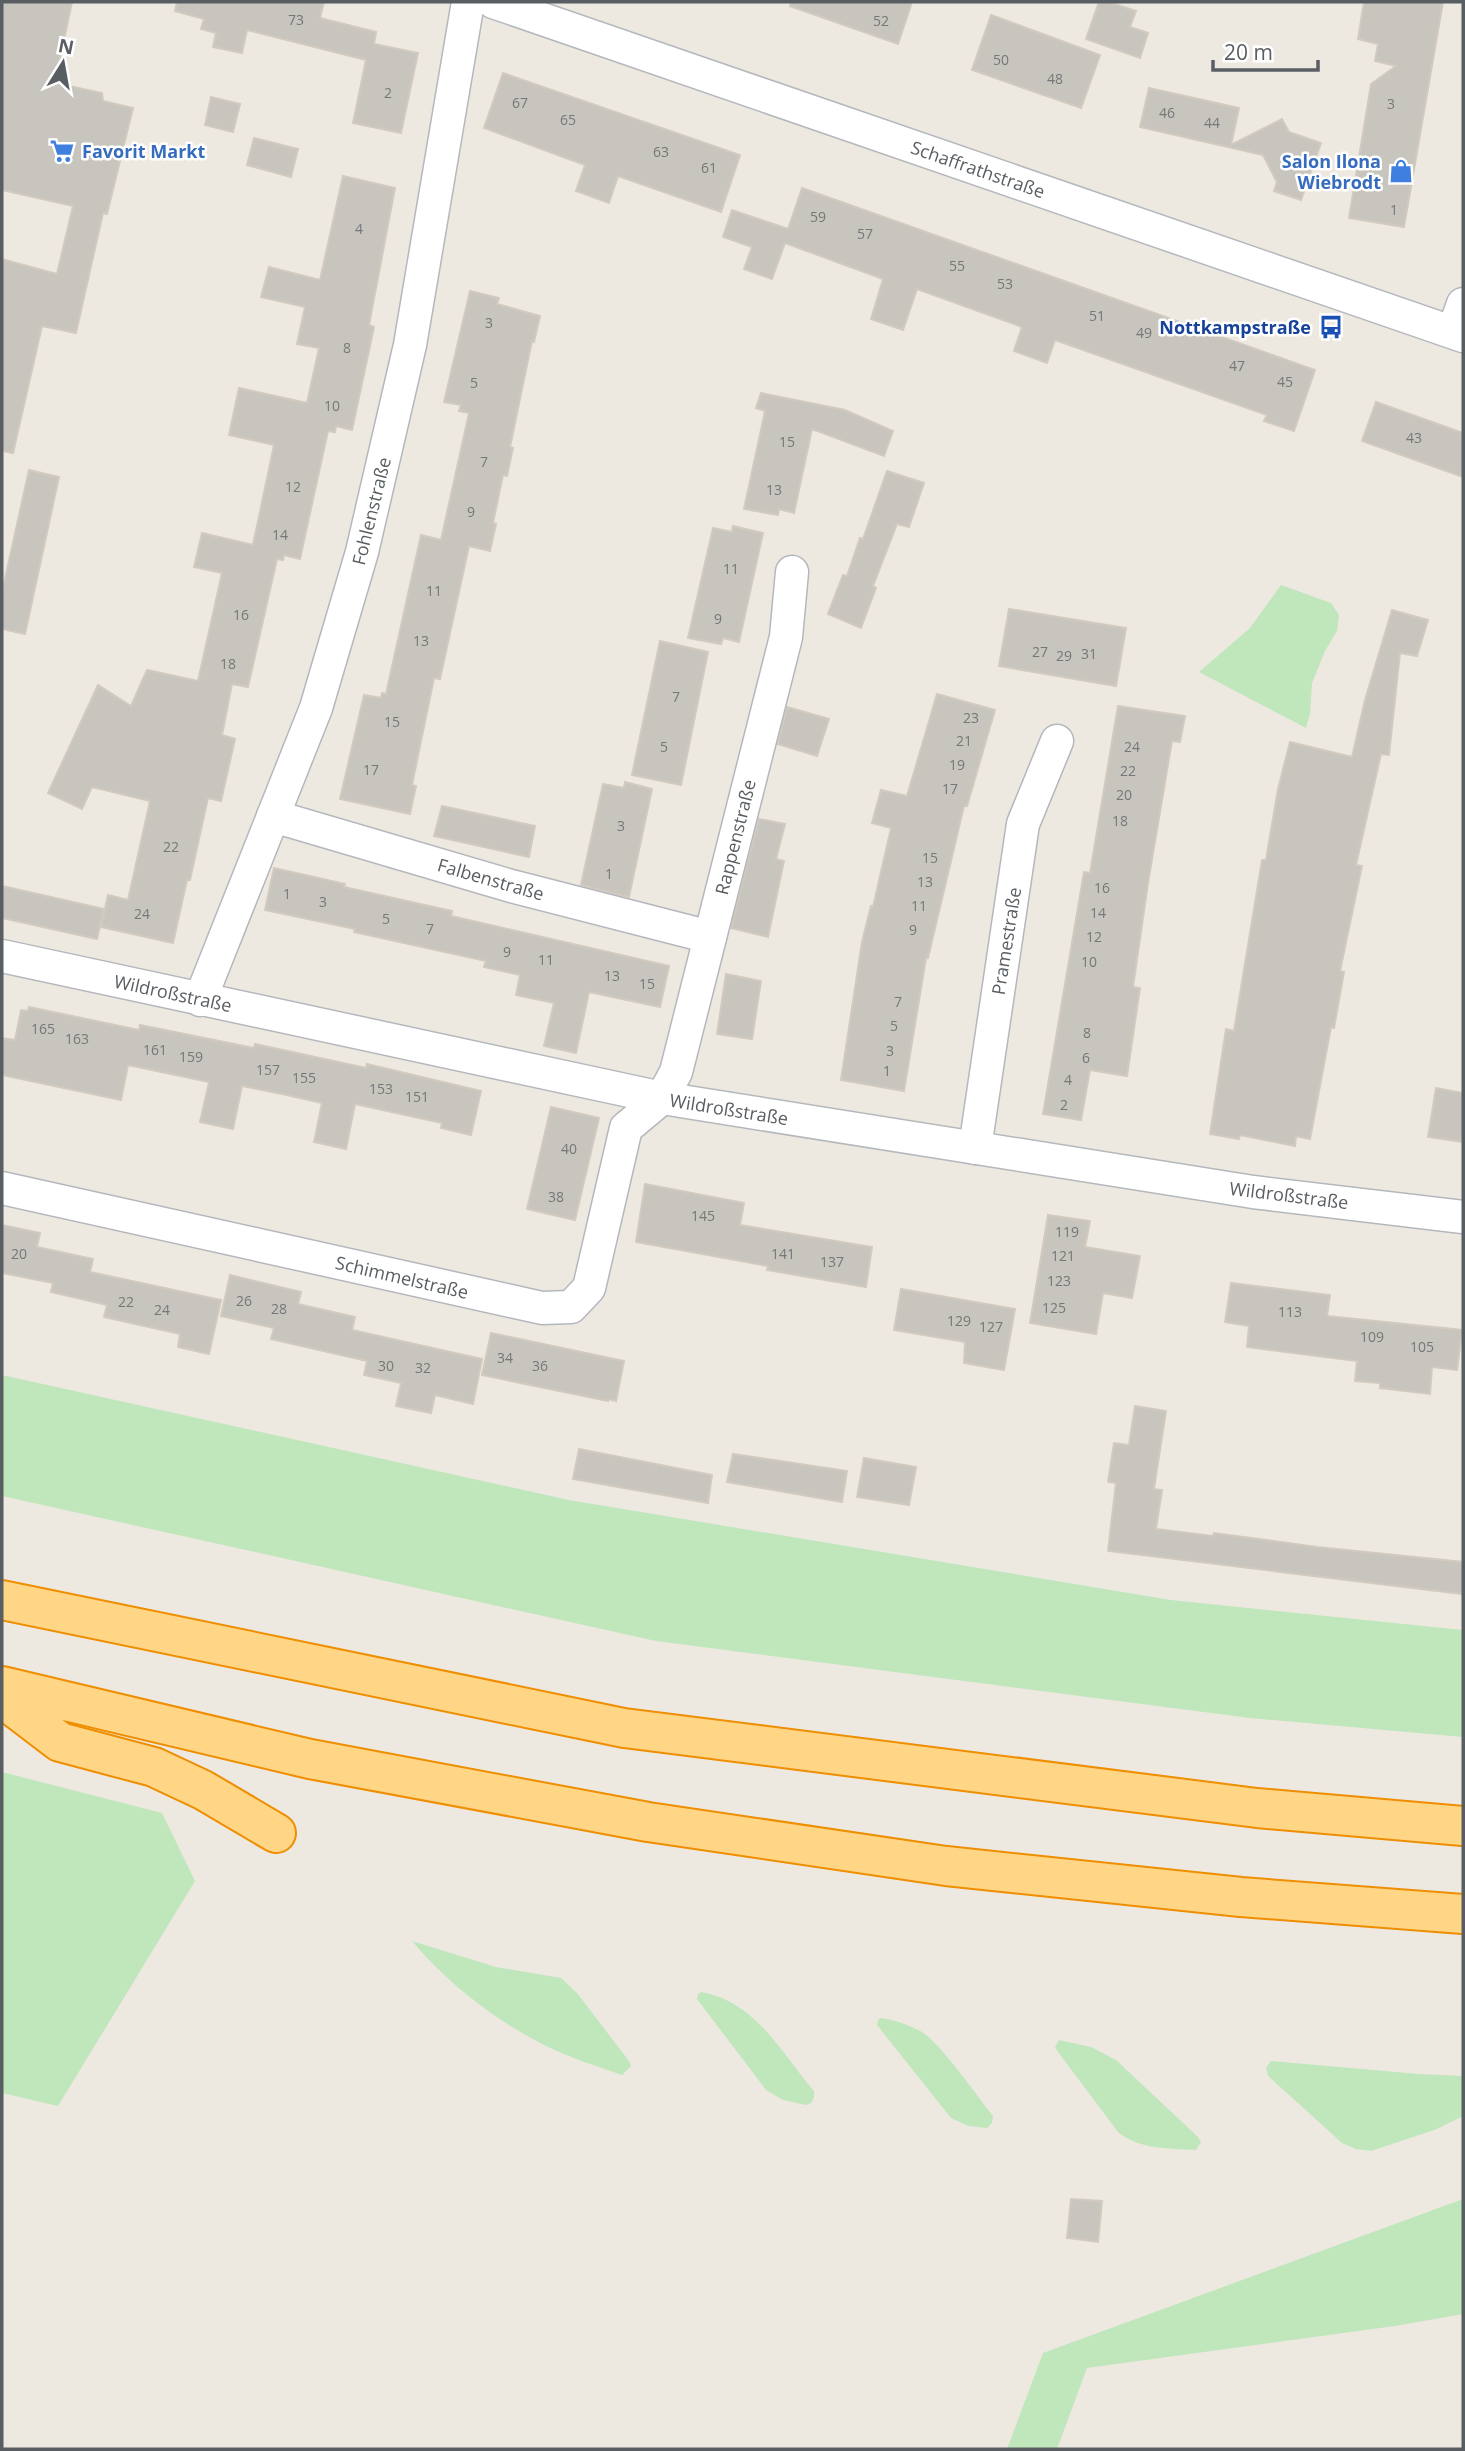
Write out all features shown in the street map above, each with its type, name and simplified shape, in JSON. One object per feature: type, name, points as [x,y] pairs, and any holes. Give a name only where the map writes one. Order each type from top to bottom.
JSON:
[{"type":"highway","points":[[2,1600],[624,1728],[1257,1808],[1463,1826]]},
{"type":"highway","points":[[2,1686],[310,1759],[648,1822],[946,1866],[1241,1897],[1463,1914]]},
{"type":"highway","points":[[2,1698],[60,1742],[154,1768],[203,1790],[276,1833]]},
{"type":"street","name":"Fohlenstraße","points":[[200,1000],[316,708],[362,552],[410,345],[468,2]]},
{"type":"street","name":"Schaffrathstraße","points":[[493,2],[1460,324]]},
{"type":"street","name":"Rappenstraße","points":[[662,1098],[676,1072],[786,637],[792,572]]},
{"type":"street","name":"Pramestraße","points":[[975,1148],[1023,824],[1057,741]]},
{"type":"street","name":"Falbenstraße","points":[[273,816],[511,886],[710,937]]},
{"type":"street","name":"Wildroßstraße","points":[[2,956],[662,1098],[1253,1192],[1463,1217]]},
{"type":"street","name":"Schimmelstraße","points":[[2,1188],[542,1308],[571,1307],[589,1288],[626,1128],[662,1098]]},
{"type":"green space","points":[[1281,585],[1331,603],[1339,615],[1337,631],[1325,651],[1312,683],[1310,714],[1306,728],[1199,672],[1250,628]]},
{"type":"green space","points":[[2,1375],[569,1500],[1171,1600],[1463,1630],[1463,1737],[1250,1718],[656,1641],[2,1496]]},
{"type":"green space","points":[[2,1772],[162,1813],[195,1881],[58,2106],[2,2093]]},
{"type":"green space","points":[[412,1941],[496,1967],[561,1978],[577,1993],[631,2066],[622,2075],[564,2054],[527,2036],[457,1987]]},
{"type":"green space","points":[[701,1992],[720,1997],[737,2006],[765,2030],[814,2091],[811,2103],[806,2105],[783,2100],[766,2090],[697,1999]]},
{"type":"green space","points":[[881,2018],[907,2025],[930,2038],[993,2116],[992,2123],[987,2128],[968,2126],[951,2118],[877,2025]]},
{"type":"green space","points":[[1059,2040],[1091,2047],[1116,2060],[1198,2137],[1201,2142],[1196,2150],[1145,2145],[1118,2132],[1058,2052],[1055,2047]]},
{"type":"green space","points":[[1271,2061],[1463,2076],[1463,2116],[1437,2129],[1371,2151],[1356,2149],[1342,2143],[1268,2076],[1266,2068]]},
{"type":"green space","points":[[1463,2199],[1463,2314],[1395,2326],[1087,2368],[1057,2449],[1007,2449],[1043,2353]]},
{"type":"building","points":[[2,2],[72,2],[55,83],[102,93],[103,101],[133,108],[107,214],[103,213],[76,333],[42,326],[13,453],[2,451],[2,259],[57,274],[73,206],[2,190]]},
{"type":"building","points":[[177,2],[324,2],[320,18],[376,32],[374,44],[418,53],[401,133],[353,123],[366,60],[247,30],[242,53],[213,47],[216,33],[201,29],[204,19],[175,11]]},
{"type":"building","points":[[791,2],[912,2],[898,44],[790,6]]},
{"type":"building","points":[[1099,2],[1108,2],[1136,11],[1130,27],[1148,33],[1140,58],[1086,39]]},
{"type":"building","points":[[1364,2],[1443,2],[1404,227],[1349,218],[1371,84],[1396,66],[1375,61],[1378,44],[1358,39]]},
{"type":"building","points":[[991,15],[1100,55],[1081,108],[972,70]]},
{"type":"building","points":[[503,73],[740,155],[721,212],[618,176],[609,203],[576,191],[585,165],[484,128]]},
{"type":"building","points":[[1149,88],[1239,108],[1231,145],[1282,119],[1289,132],[1321,143],[1301,200],[1274,191],[1277,182],[1263,155],[1140,127]]},
{"type":"building","points":[[211,97],[240,104],[233,132],[205,125]]},
{"type":"building","points":[[254,138],[298,149],[291,177],[247,165]]},
{"type":"building","points":[[343,176],[395,188],[369,325],[374,327],[352,430],[336,426],[335,432],[328,431],[300,559],[284,555],[283,560],[277,559],[248,687],[232,684],[222,735],[235,739],[221,801],[208,798],[173,943],[101,927],[108,895],[128,900],[150,801],[92,787],[82,809],[48,793],[98,685],[131,706],[147,670],[198,681],[222,573],[194,567],[202,533],[253,545],[274,445],[229,435],[239,388],[307,403],[319,348],[297,344],[305,307],[261,297],[269,267],[320,280]]},
{"type":"building","points":[[802,188],[1315,370],[1294,431],[1264,421],[1267,415],[1055,340],[1047,363],[1014,351],[1022,327],[917,289],[903,330],[871,319],[883,279],[785,243],[772,279],[744,269],[752,247],[723,237],[732,210],[788,229]]},
{"type":"building","points":[[470,291],[499,298],[497,304],[540,316],[534,342],[532,341],[510,447],[513,448],[507,476],[503,475],[490,551],[469,546],[440,679],[434,678],[412,785],[416,786],[410,814],[340,799],[364,695],[381,698],[382,693],[386,694],[421,535],[441,540],[469,413],[459,411],[461,405],[444,402]]},
{"type":"building","points":[[761,393],[845,410],[893,431],[884,456],[812,429],[794,513],[779,509],[778,515],[744,509],[765,411],[756,408]]},
{"type":"building","points":[[1376,402],[1463,433],[1463,477],[1362,441]]},
{"type":"building","points":[[29,470],[59,477],[25,634],[2,629],[2,592]]},
{"type":"building","points":[[887,471],[924,483],[909,527],[897,524],[873,586],[876,588],[861,628],[828,614],[843,575],[847,576],[860,538],[863,539]]},
{"type":"building","points":[[733,526],[763,533],[739,642],[723,638],[721,644],[688,638],[713,528],[732,532]]},
{"type":"building","points":[[1009,609],[1126,628],[1116,686],[999,666]]},
{"type":"building","points":[[1392,610],[1428,620],[1417,656],[1400,653],[1389,755],[1381,754],[1356,865],[1362,866],[1340,971],[1344,972],[1334,1028],[1331,1027],[1310,1139],[1296,1136],[1295,1146],[1240,1135],[1239,1139],[1210,1134],[1226,1029],[1234,1031],[1262,860],[1266,860],[1278,789],[1290,742],[1352,757],[1365,700]]},
{"type":"building","points":[[660,641],[708,652],[681,785],[632,775]]},
{"type":"building","points":[[937,694],[995,710],[967,806],[964,806],[926,958],[904,1091],[841,1080],[862,942],[891,828],[872,823],[881,790],[907,796]]},
{"type":"building","points":[[1118,706],[1185,716],[1180,742],[1172,741],[1148,883],[1133,987],[1140,988],[1127,1076],[1090,1070],[1081,1120],[1043,1114],[1084,872],[1090,873]]},
{"type":"building","points":[[787,707],[829,719],[817,756],[778,744]]},
{"type":"building","points":[[625,782],[652,789],[629,897],[581,885],[603,784],[624,788]]},
{"type":"building","points":[[442,806],[535,826],[529,857],[434,836]]},
{"type":"building","points":[[759,819],[785,824],[776,859],[784,861],[768,937],[731,928]]},
{"type":"building","points":[[274,868],[452,911],[451,916],[669,966],[660,1007],[589,992],[576,1053],[544,1046],[554,1003],[516,995],[520,975],[484,967],[486,961],[265,910]]},
{"type":"building","points":[[2,886],[104,909],[97,939],[2,918]]},
{"type":"building","points":[[726,974],[761,981],[752,1039],[717,1034]]},
{"type":"building","points":[[29,1007],[139,1030],[140,1025],[254,1048],[255,1044],[366,1068],[367,1064],[481,1091],[471,1135],[441,1128],[442,1123],[355,1104],[346,1149],[314,1142],[322,1103],[282,1094],[242,1086],[233,1129],[200,1122],[209,1082],[128,1065],[121,1100],[2,1075],[2,1038],[15,1040],[21,1010],[28,1011]]},
{"type":"building","points":[[1436,1088],[1463,1093],[1463,1142],[1428,1137]]},
{"type":"building","points":[[551,1107],[599,1118],[575,1220],[527,1209]]},
{"type":"building","points":[[645,1184],[744,1203],[740,1225],[872,1247],[866,1287],[767,1270],[768,1266],[636,1242]]},
{"type":"building","points":[[1048,1215],[1090,1221],[1085,1247],[1140,1256],[1132,1298],[1103,1293],[1096,1334],[1030,1323]]},
{"type":"building","points":[[2,1225],[40,1233],[37,1247],[93,1259],[90,1272],[221,1300],[209,1354],[178,1347],[180,1334],[104,1317],[107,1305],[51,1292],[53,1283],[2,1273]]},
{"type":"building","points":[[230,1275],[301,1292],[298,1304],[355,1317],[352,1330],[482,1359],[473,1404],[435,1395],[431,1413],[396,1406],[401,1383],[364,1375],[367,1361],[271,1339],[274,1328],[221,1316]]},
{"type":"building","points":[[1231,1283],[1330,1295],[1327,1316],[1462,1330],[1457,1370],[1432,1367],[1430,1394],[1380,1388],[1380,1383],[1355,1381],[1357,1361],[1247,1347],[1249,1326],[1225,1322]]},
{"type":"building","points":[[901,1289],[1015,1309],[1004,1370],[964,1363],[965,1342],[894,1330]]},
{"type":"building","points":[[491,1333],[624,1361],[616,1401],[482,1375]]},
{"type":"building","points":[[1135,1406],[1166,1411],[1154,1489],[1162,1490],[1156,1529],[1213,1536],[1214,1533],[1463,1562],[1463,1594],[1108,1551],[1116,1483],[1108,1482],[1114,1443],[1129,1445]]},
{"type":"building","points":[[579,1449],[712,1475],[708,1503],[573,1479]]},
{"type":"building","points":[[733,1454],[847,1471],[842,1502],[727,1482]]},
{"type":"building","points":[[864,1458],[916,1467],[909,1505],[857,1497]]},
{"type":"building","points":[[1071,2199],[1102,2201],[1098,2242],[1067,2238]]},
{"type":"place","name":"Favorit Markt","points":[[62,151]]},
{"type":"place","name":"Salon Ilona Wiebrodt","points":[[1401,171]]},
{"type":"place","name":"Nottkampstraße","points":[[1331,327]]}]
